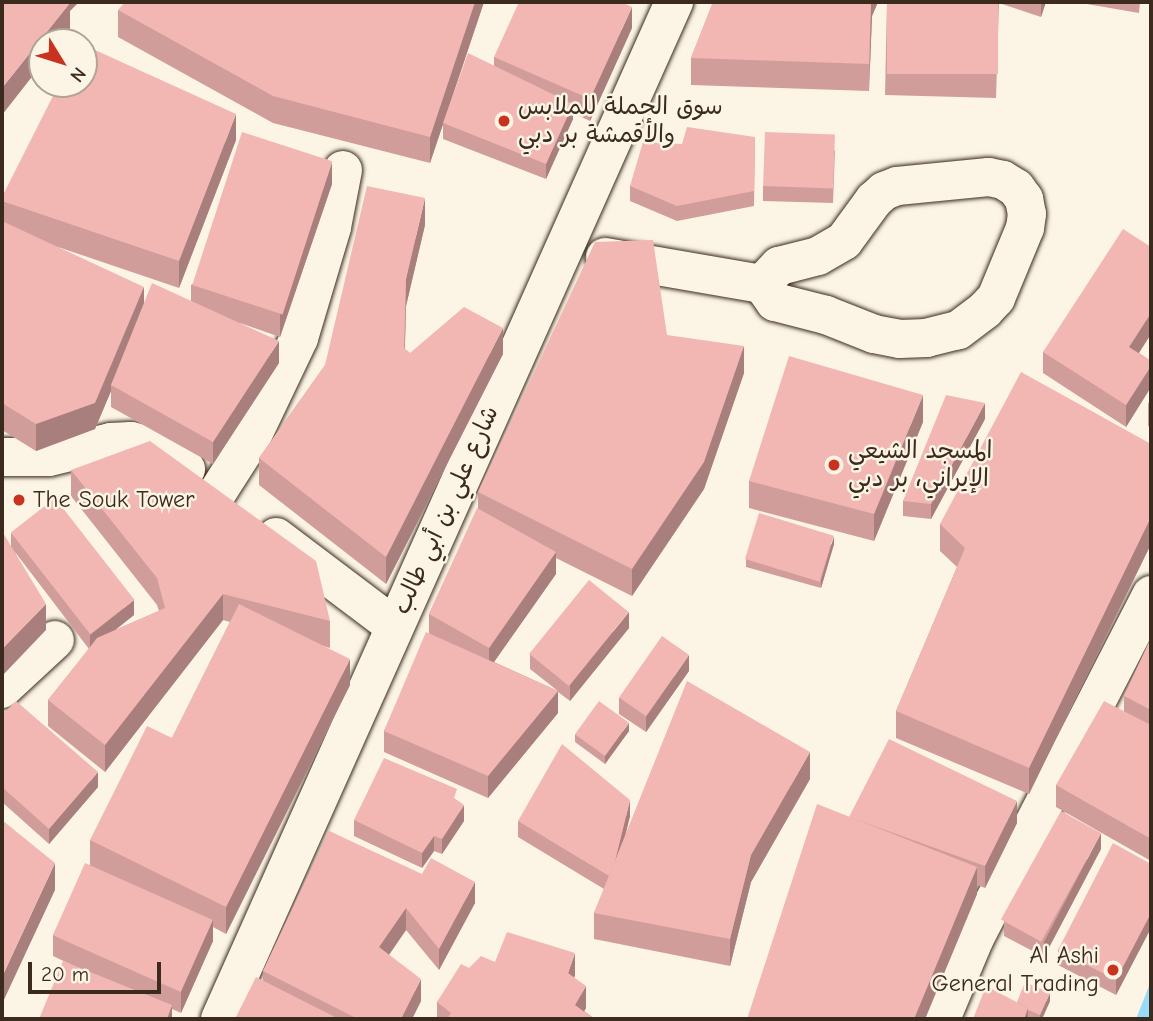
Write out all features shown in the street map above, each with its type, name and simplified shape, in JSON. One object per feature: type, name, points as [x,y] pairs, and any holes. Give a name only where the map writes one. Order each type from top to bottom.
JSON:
[{"type":"street","name":"شارع علي بن أبي طالب","points":[[220,1019],[674,2]]},
{"type":"street","points":[[236,507],[254,433],[299,338],[330,238],[343,170]]},
{"type":"street","points":[[563,250],[762,284],[775,302],[826,315],[874,334],[900,339],[927,338],[958,330],[985,310],[1000,290],[1026,228],[1024,199],[1016,188],[1003,180],[989,177],[897,186],[874,200],[854,230],[832,250],[779,266],[762,284]]},
{"type":"street","points":[[826,315],[832,250]]},
{"type":"street","points":[[2,457],[49,457],[111,442],[151,446],[168,455],[394,626]]},
{"type":"street","points":[[941,1019],[974,940],[1151,595]]},
{"type":"street","points":[[2,689],[55,640]]},
{"type":"water","points":[[1151,981],[1151,1019],[1136,1019]]},
{"type":"building","points":[[2,2],[70,3],[50,28],[28,28],[28,56],[2,88]]},
{"type":"building","points":[[125,2],[475,2],[430,137],[273,96],[118,10]]},
{"type":"building","points":[[519,2],[621,2],[632,7],[590,99],[494,57]]},
{"type":"building","points":[[713,2],[871,2],[869,64],[691,58]]},
{"type":"building","points":[[887,2],[998,2],[998,74],[887,74]]},
{"type":"building","points":[[98,51],[236,114],[179,261],[2,201],[52,98],[98,98]]},
{"type":"building","points":[[468,53],[573,104],[546,164],[443,123]]},
{"type":"building","points":[[687,127],[755,137],[754,191],[677,206],[630,186],[643,142],[682,144]]},
{"type":"building","points":[[242,132],[332,161],[283,314],[192,285]]},
{"type":"building","points":[[765,132],[835,134],[833,188],[763,186]]},
{"type":"building","points":[[367,186],[425,198],[406,279],[404,348],[410,353],[464,307],[503,328],[386,557],[259,458],[325,365]]},
{"type":"building","points":[[2,221],[144,287],[95,403],[36,424],[2,403]]},
{"type":"building","points":[[1123,229],[1151,247],[1151,313],[1129,347],[1151,361],[1151,366],[1126,405],[1043,352]]},
{"type":"building","points":[[653,240],[667,335],[744,346],[704,462],[632,569],[478,492],[595,242]]},
{"type":"building","points":[[152,283],[279,341],[213,442],[111,385]]},
{"type":"building","name":"المسجد الشيعي الإيراني، بر دبي","points":[[789,356],[923,395],[874,514],[749,481]]},
{"type":"building","points":[[1021,372],[1151,444],[1151,517],[1029,768],[896,711],[965,548],[940,524]]},
{"type":"building","points":[[946,395],[985,403],[931,504],[903,501]]},
{"type":"building","points":[[150,441],[316,561],[330,621],[223,594],[105,745],[48,700],[97,638],[165,608],[157,578],[71,470]]},
{"type":"building","points":[[55,498],[134,600],[90,634],[11,532]]},
{"type":"building","points":[[477,508],[556,552],[489,648],[429,614]]},
{"type":"building","points":[[759,513],[834,536],[820,582],[745,559]]},
{"type":"building","points":[[2,531],[46,604],[2,649]]},
{"type":"building","points":[[589,580],[629,612],[569,686],[529,654]]},
{"type":"building","points":[[239,604],[350,659],[226,907],[90,840],[147,726],[172,738]]},
{"type":"building","points":[[426,632],[558,691],[488,776],[384,731]]},
{"type":"building","points":[[662,636],[689,655],[646,716],[619,697]]},
{"type":"building","points":[[1151,638],[1151,710],[1124,696]]},
{"type":"building","points":[[687,681],[810,752],[751,855],[730,939],[594,913]]},
{"type":"building","points":[[16,701],[98,772],[49,829],[2,787],[2,715]]},
{"type":"building","points":[[599,701],[629,723],[605,756],[575,734]]},
{"type":"building","points":[[1104,701],[1151,725],[1151,839],[1056,785]]},
{"type":"building","points":[[889,739],[1017,801],[985,866],[849,817]]},
{"type":"building","points":[[562,744],[630,800],[609,876],[518,821]]},
{"type":"building","points":[[384,758],[457,789],[454,798],[464,805],[442,839],[434,836],[422,853],[354,820]]},
{"type":"building","points":[[817,804],[977,867],[914,1019],[747,1019]]},
{"type":"building","points":[[1061,811],[1101,833],[1041,942],[1001,919]]},
{"type":"building","points":[[2,820],[55,863],[2,977]]},
{"type":"building","points":[[329,831],[422,874],[431,858],[475,882],[439,949],[406,908],[379,947],[421,979],[401,1019],[358,1019],[263,971]]},
{"type":"building","points":[[1113,843],[1151,864],[1151,913],[1116,980],[1058,950]]},
{"type":"building","points":[[85,863],[213,920],[181,992],[53,935]]},
{"type":"building","points":[[507,932],[575,953],[568,973],[586,986],[575,1005],[594,1019],[447,1019],[451,1013],[437,1002],[461,964],[469,968],[481,956],[495,962]]},
{"type":"building","points":[[63,961],[172,1005],[167,1019],[39,1019]]},
{"type":"building","points":[[256,977],[339,1019],[235,1019]]},
{"type":"building","points":[[1025,982],[1050,993],[1040,1015],[1017,1002]]},
{"type":"building","points":[[986,986],[1028,1008],[1024,1019],[973,1019]]},
{"type":"place","name":"سوق الجملة للملابس والأقمشة بر دبي","points":[[504,121]]},
{"type":"place","name":"المسجد الشيعي الإيراني، بر دبي","points":[[834,465]]},
{"type":"place","name":"The Souk Tower","points":[[19,500]]},
{"type":"place","name":"Al Ashi General Trading","points":[[1113,970]]}]
